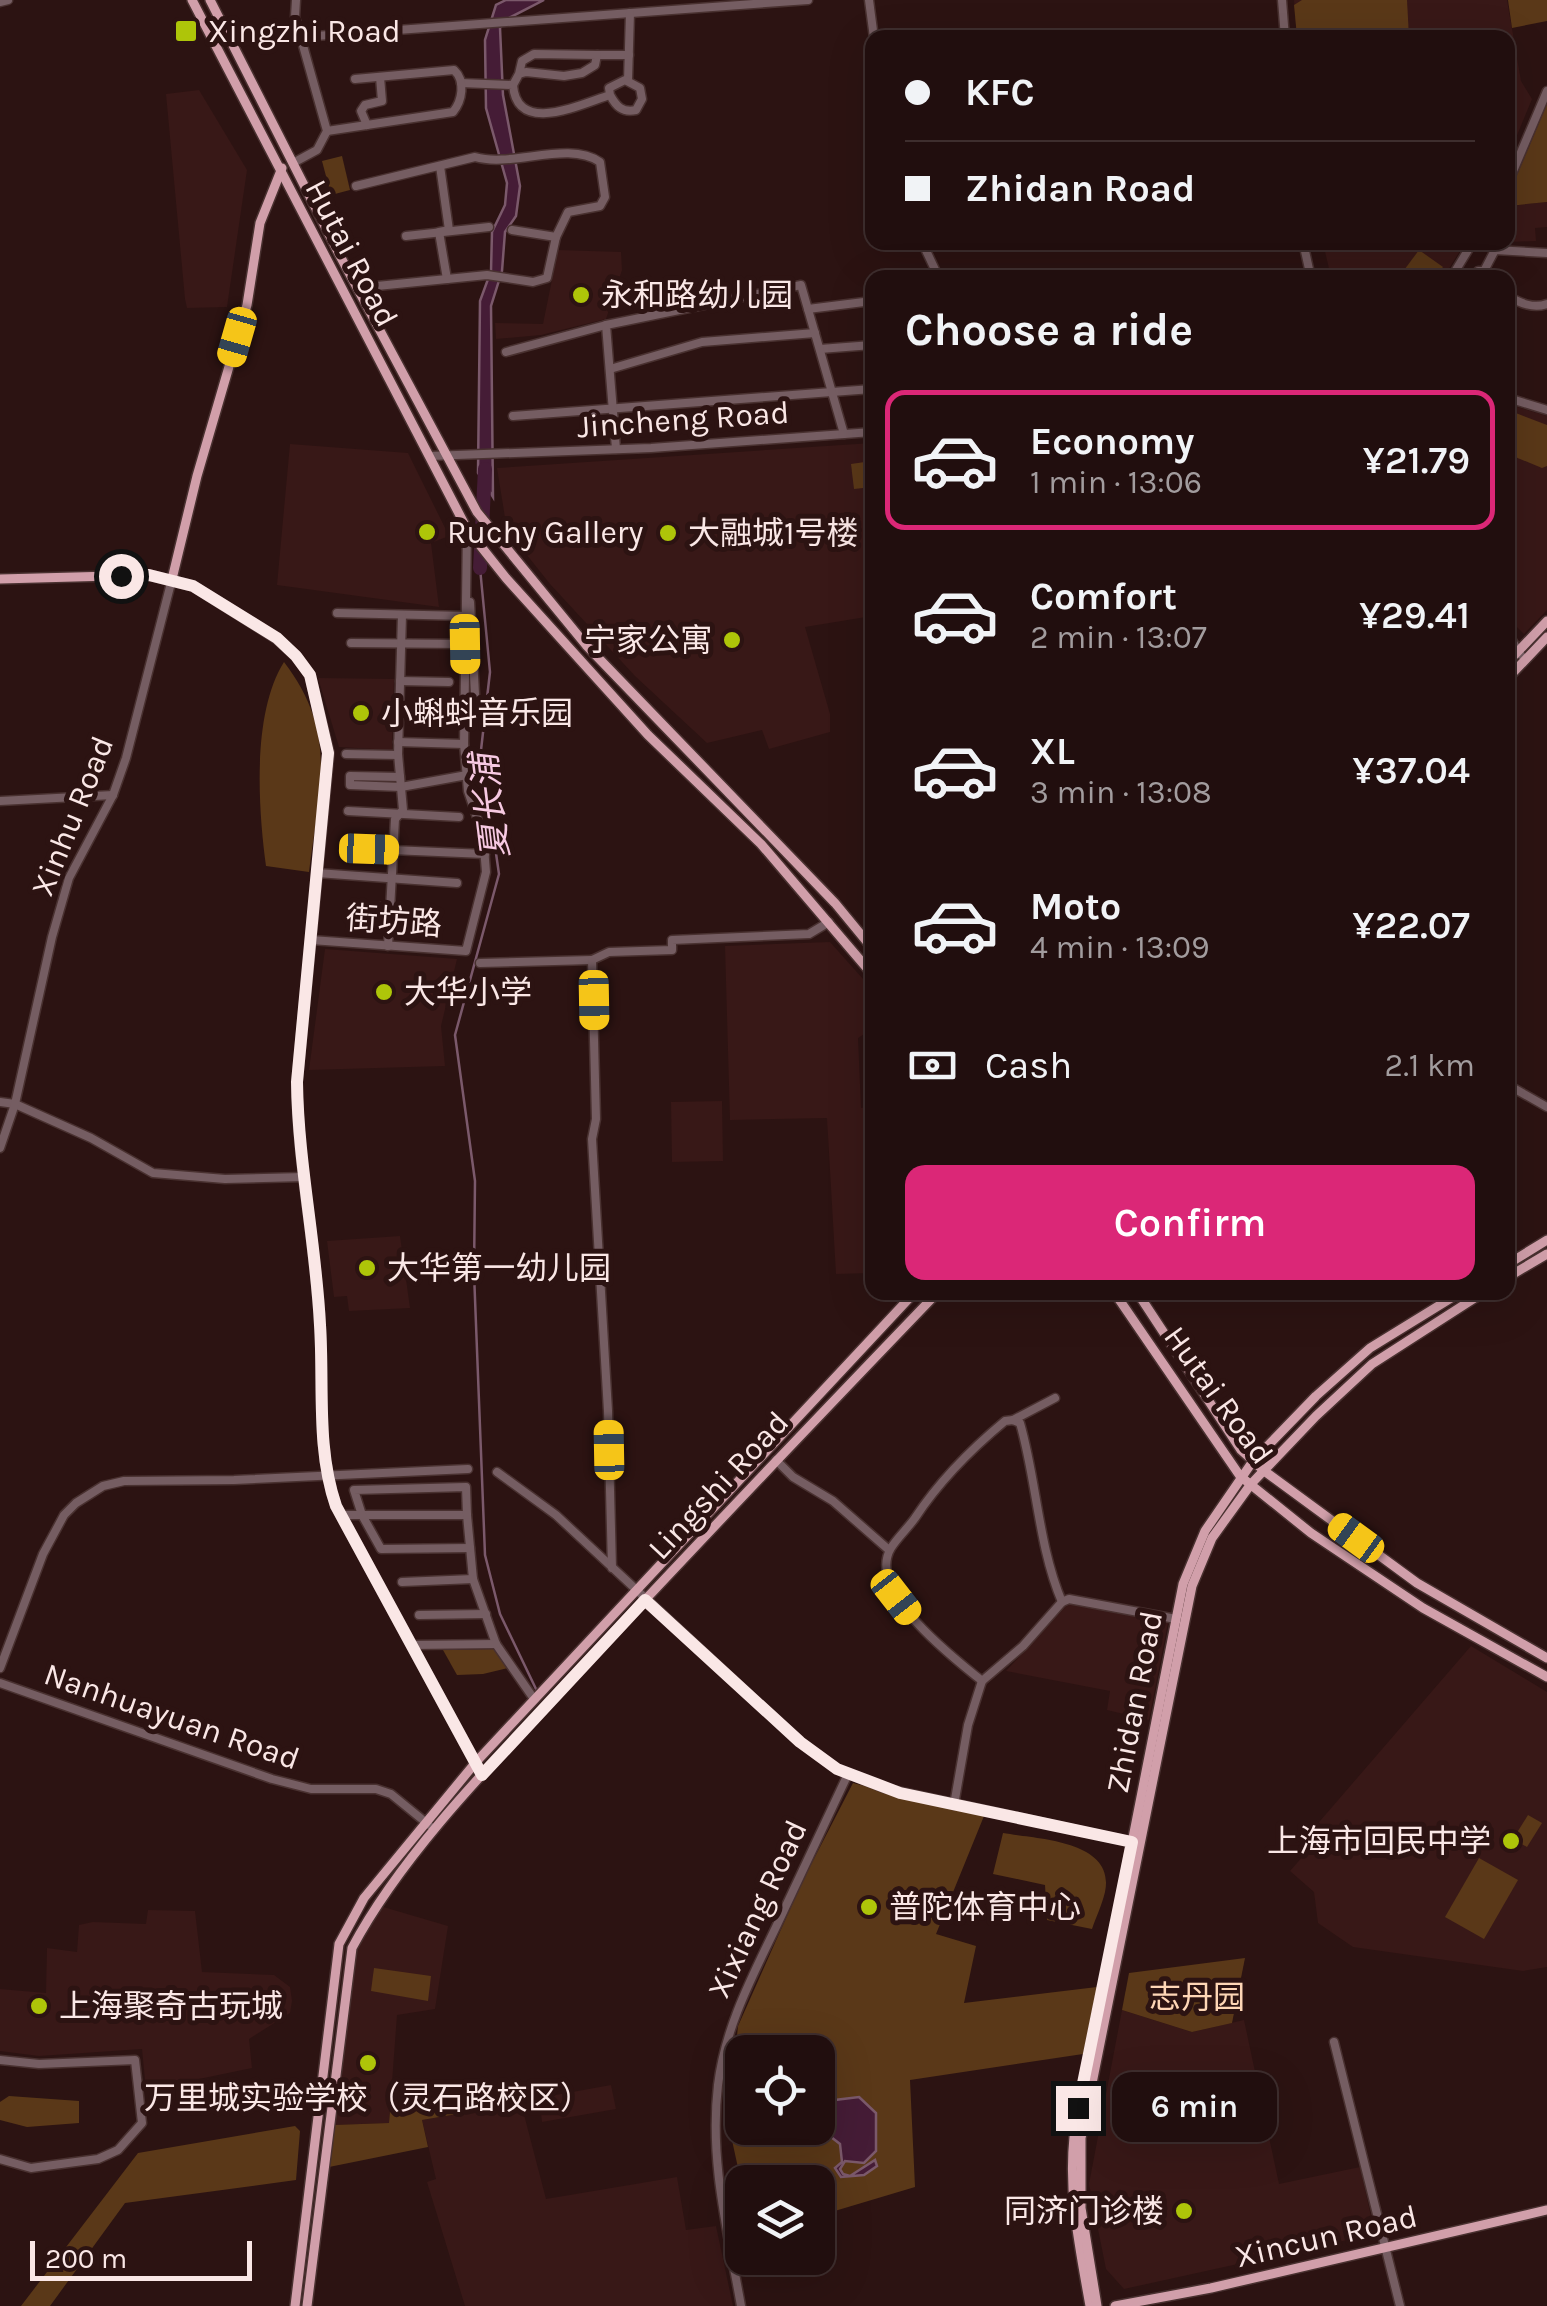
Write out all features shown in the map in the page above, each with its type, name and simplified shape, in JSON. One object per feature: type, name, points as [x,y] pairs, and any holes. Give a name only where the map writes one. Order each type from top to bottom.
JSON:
[{"type":"main road","name":"Hutai Road","points":[[192,0],[466,529],[648,734],[761,844],[829,922]]},
{"type":"main road","name":"Hutai Road","points":[[210,0],[477,512],[586,645],[822,889],[865,940]]},
{"type":"main road","points":[[280,169],[292,163]]},
{"type":"main road","name":"Xinhu Road","points":[[172,579],[246,305],[260,223],[280,169]]},
{"type":"main road","points":[[0,579],[149,575],[172,579],[193,586],[277,638],[310,675],[328,753],[297,1082],[297,1123],[320,1324],[326,1476],[341,1515],[482,1775]]},
{"type":"main road","points":[[1515,667],[1547,621]]},
{"type":"main road","points":[[1515,659],[1547,637]]},
{"type":"main road","points":[[829,922],[865,966]]},
{"type":"main road","points":[[1515,1260],[1547,1240]]},
{"type":"main road","points":[[1515,1273],[1547,1254]]},
{"type":"main road","name":"Lingshi Road","points":[[295,2306],[339,1944],[364,1898],[476,1762],[908,1300]]},
{"type":"main road","name":"Lingshi Road","points":[[307,2306],[352,1948],[374,1905],[482,1775],[930,1300]]},
{"type":"main road","name":"Hutai Road","points":[[1119,1300],[1240,1476],[1310,1533],[1422,1608],[1547,1677]]},
{"type":"main road","name":"Hutai Road","points":[[1142,1300],[1241,1450],[1263,1470],[1417,1583],[1547,1658]]},
{"type":"main road","name":"Zhidan Road","points":[[1094,2306],[1081,2208],[1081,2138],[1183,1584],[1205,1531],[1253,1461],[1370,1348],[1447,1300]]},
{"type":"main road","name":"Zhidan Road","points":[[1136,1843],[1192,1586],[1212,1538],[1263,1470],[1372,1364],[1472,1300]]},
{"type":"main road","name":"Xincun Road","points":[[1114,2306],[1547,2210]]},
{"type":"street","points":[[0,2],[8,0]]},
{"type":"street","points":[[292,163],[317,150],[327,131],[295,17],[296,0]]},
{"type":"street","points":[[628,81],[639,0]]},
{"type":"street","points":[[302,37],[808,0]]},
{"type":"street","points":[[869,0],[873,30]]},
{"type":"street","points":[[1282,0],[1284,30]]},
{"type":"street","points":[[510,85],[519,74],[522,61],[534,54],[629,55]]},
{"type":"street","points":[[519,74],[554,78],[572,75],[591,68],[596,55]]},
{"type":"street","points":[[327,131],[452,112],[460,101],[461,83],[454,70],[457,59]]},
{"type":"street","points":[[355,79],[454,70]]},
{"type":"street","points":[[367,126],[361,110],[364,105],[382,101],[380,77]]},
{"type":"street","points":[[628,81],[640,88],[642,94],[636,110],[622,110],[610,95],[615,83],[628,81]]},
{"type":"street","points":[[461,83],[510,85]]},
{"type":"street","points":[[510,85],[516,102],[530,114],[571,108],[610,95]]},
{"type":"street","points":[[1515,166],[1547,91]]},
{"type":"street","points":[[356,186],[475,158],[500,161],[578,154],[600,162],[606,197],[600,206],[568,212],[556,237],[546,278],[533,282],[487,274],[357,288]]},
{"type":"street","points":[[440,166],[447,278]]},
{"type":"street","points":[[406,236],[489,228]]},
{"type":"street","points":[[512,230],[556,237]]},
{"type":"street","points":[[1495,250],[1547,253]]},
{"type":"street","points":[[506,352],[606,325],[801,286],[844,434]]},
{"type":"street","points":[[1515,301],[1539,307],[1547,304]]},
{"type":"street","points":[[808,309],[865,303]]},
{"type":"street","points":[[606,325],[616,450]]},
{"type":"street","points":[[610,369],[702,342],[815,333]]},
{"type":"street","points":[[820,349],[865,346]]},
{"type":"street","points":[[512,416],[865,390]]},
{"type":"street","points":[[1515,400],[1547,410]]},
{"type":"street","name":"Jincheng Road","points":[[447,457],[865,432]]},
{"type":"street","points":[[430,456],[447,457]]},
{"type":"street","name":"街坊路","points":[[311,940],[466,951],[486,872],[483,835],[468,791],[464,744],[466,529]]},
{"type":"street","name":"Xinhu Road","points":[[0,1148],[15,1104],[69,878],[112,795],[126,758],[172,579]]},
{"type":"street","points":[[466,716],[475,694],[468,592]]},
{"type":"street","points":[[337,613],[466,616]]},
{"type":"street","points":[[388,946],[395,819],[403,810],[398,756],[402,614]]},
{"type":"street","points":[[352,643],[465,644]]},
{"type":"street","points":[[1515,645],[1522,656]]},
{"type":"street","points":[[400,681],[449,682]]},
{"type":"street","points":[[398,742],[464,744]]},
{"type":"street","points":[[346,754],[398,756]]},
{"type":"street","points":[[400,782],[350,776],[350,785],[400,782],[467,775]]},
{"type":"street","points":[[0,801],[112,795]]},
{"type":"street","points":[[348,810],[459,816]]},
{"type":"street","points":[[346,848],[485,854]]},
{"type":"street","points":[[317,873],[457,882]]},
{"type":"street","points":[[369,907],[390,907]]},
{"type":"street","points":[[480,963],[592,960],[609,952],[672,950],[672,940],[808,934],[829,922]]},
{"type":"street","points":[[592,960],[596,1119],[592,1139],[608,1411],[612,1568]]},
{"type":"street","points":[[1515,1088],[1547,1107]]},
{"type":"street","points":[[0,1102],[15,1104],[91,1138],[153,1173],[225,1179],[304,1177]]},
{"type":"street","points":[[982,1681],[917,1623],[896,1597],[888,1572],[889,1550],[960,1462],[1005,1421],[1055,1398]]},
{"type":"street","points":[[1013,1420],[1020,1423],[1024,1436],[1046,1554],[1062,1602]]},
{"type":"street","points":[[776,1460],[889,1550]]},
{"type":"street","points":[[0,1668],[43,1554],[64,1515],[76,1502],[104,1486],[124,1481],[468,1469]]},
{"type":"street","points":[[497,1472],[556,1515],[800,1742],[837,1769],[900,1793],[1136,1843]]},
{"type":"street","points":[[470,1548],[381,1549],[362,1515],[354,1490],[466,1487],[473,1579],[496,1644],[534,1700]]},
{"type":"street","points":[[341,1515],[467,1514]]},
{"type":"street","points":[[402,1582],[473,1579]]},
{"type":"street","points":[[954,1805],[968,1724],[982,1681],[1023,1646],[1062,1602],[1069,1598],[1176,1619]]},
{"type":"street","points":[[419,1615],[486,1614]]},
{"type":"street","points":[[412,1645],[496,1644]]},
{"type":"street","name":"Nanhuayuan Road","points":[[0,1684],[272,1779],[311,1790],[376,1790],[390,1794],[437,1830]]},
{"type":"street","name":"Xixiang Road","points":[[741,2306],[716,2165],[722,2062],[736,2010],[848,1774]]},
{"type":"street","points":[[1334,2042],[1400,2306]]},
{"type":"street","points":[[0,2060],[39,2064],[135,2060],[142,2123],[118,2150],[98,2159],[31,2168],[0,2159]]},
{"type":"shaded area","points":[[506,0],[544,0],[507,19],[500,28],[503,95],[520,186],[516,216],[505,232],[502,271],[491,306],[493,497],[478,473],[480,301],[491,271],[492,232],[505,205],[507,183],[486,108],[485,40],[496,5]]},
{"type":"shaded area","points":[[1294,0],[1507,0],[1512,30],[1296,30]]},
{"type":"shaded area","points":[[1515,46],[1521,81],[1532,99],[1515,140]]},
{"type":"shaded area","points":[[199,90],[247,170],[227,307],[187,308],[185,299],[166,94]]},
{"type":"shaded area","points":[[1547,202],[1547,227],[1535,228],[1536,241],[1515,242],[1515,205]]},
{"type":"shaded area","name":"永和路幼儿园","points":[[558,250],[621,252],[622,270],[606,319],[541,335],[496,339],[495,323],[543,324]]},
{"type":"shaded area","points":[[1325,250],[1461,250],[1448,270],[1329,270]]},
{"type":"shaded area","points":[[1515,406],[1547,416],[1547,610],[1524,634],[1515,625]]},
{"type":"shaded area","points":[[865,443],[865,617],[805,627],[830,714],[830,732],[769,749],[762,730],[707,743],[635,676],[550,584],[507,530],[497,468]]},
{"type":"shaded area","points":[[290,444],[408,453],[449,536],[431,543],[439,607],[277,585]]},
{"type":"shaded area","name":"小蝌蚪音乐园","points":[[318,678],[394,679],[392,750],[339,747]]},
{"type":"shaded area","points":[[830,942],[865,981],[865,1034],[858,1038],[861,1108],[865,1107],[865,1273],[836,1274],[827,1118],[730,1120],[725,946]]},
{"type":"shaded area","name":"大华小学","points":[[325,949],[457,959],[441,1026],[445,1066],[309,1070]]},
{"type":"shaded area","points":[[722,1101],[723,1161],[672,1162],[671,1102]]},
{"type":"shaded area","name":"大华第一幼儿园","points":[[400,1236],[410,1308],[349,1311],[347,1296],[334,1297],[327,1241]]},
{"type":"shaded area","points":[[1068,1604],[1168,1623],[1149,1720],[1107,1710],[1110,1691],[1006,1671]]},
{"type":"shaded area","points":[[1471,1646],[1547,1692],[1547,1967],[1523,1971],[1353,1947],[1318,1923],[1314,1892],[1290,1871],[1312,1846],[1314,1828]]},
{"type":"shaded area","name":"万里城实验学校（灵石路校区）","points":[[380,1906],[448,1926],[435,2009],[397,2015],[389,2123],[334,2125],[356,1950]]},
{"type":"shaded area","points":[[148,1910],[195,1911],[202,1972],[274,1975],[290,1987],[290,2013],[249,2039],[252,2068],[146,2090],[142,2049],[39,2056],[0,2051],[0,1989],[46,1993],[47,1948],[77,1952],[79,1925],[146,1924]]},
{"type":"shaded area","points":[[1122,2010],[1192,2032],[1244,2020],[1279,2184],[1360,2167],[1375,2234],[1124,2289],[1106,2269],[1089,2184]]},
{"type":"shaded area","points":[[611,2085],[616,2109],[542,2122],[539,2098]]},
{"type":"shaded area","points":[[859,2097],[876,2113],[876,2151],[864,2163],[845,2161],[840,2169],[850,2176],[875,2160],[877,2166],[864,2175],[841,2177],[835,2168],[842,2162],[840,2144],[835,2140],[835,2100]]},
{"type":"shaded area","points":[[521,2103],[546,2199],[677,2177],[686,2230],[716,2226],[733,2306],[465,2306],[427,2182],[436,2179],[422,2120]]},
{"type":"green space","points":[[1302,0],[1407,0],[1409,30],[1296,30],[1294,5]]},
{"type":"green space","points":[[1508,0],[1547,0],[1547,21],[1512,28]]},
{"type":"green space","points":[[1547,104],[1547,202],[1515,205],[1515,179]]},
{"type":"green space","points":[[342,156],[350,190],[331,195],[322,161]]},
{"type":"green space","points":[[1419,250],[1443,267],[1441,270],[1404,270]]},
{"type":"green space","points":[[1515,413],[1547,425],[1547,466],[1542,468],[1515,457]]},
{"type":"green space","points":[[865,462],[865,488],[854,489],[851,464]]},
{"type":"green space","points":[[284,662],[313,714],[319,738],[320,788],[309,872],[266,866],[263,842],[262,733],[274,683]]},
{"type":"green space","points":[[495,1649],[508,1668],[457,1675],[443,1650]]},
{"type":"green space","name":"普陀体育中心","points":[[853,1783],[984,1816],[936,1934],[976,1946],[964,2003],[1097,1987],[1083,2054],[910,2080],[915,2187],[835,2211],[835,2165],[737,2165],[733,2145],[835,2145],[835,2035],[737,2035],[803,1880]]},
{"type":"green space","points":[[1528,1815],[1542,1823],[1527,1847],[1513,1839]]},
{"type":"green space","points":[[1003,1833],[1071,1845],[1098,1862],[1105,1875],[1105,1892],[1092,1929],[1047,1920],[1045,1885],[993,1874]]},
{"type":"green space","points":[[1479,1858],[1518,1880],[1484,1939],[1445,1917]]},
{"type":"green space","name":"志丹园","points":[[1245,1958],[1232,2023],[1192,2032],[1122,2010],[1129,1973]]},
{"type":"green space","points":[[374,1968],[431,1976],[428,2001],[371,1991]]},
{"type":"green space","points":[[518,2089],[521,2103],[422,2120],[428,2147],[329,2167],[334,2125],[389,2123],[390,2111]]},
{"type":"green space","points":[[9,2096],[79,2101],[79,2123],[27,2127],[0,2120],[0,2102]]},
{"type":"green space","points":[[295,2126],[300,2131],[296,2180],[125,2203],[50,2306],[21,2306],[138,2153]]},
{"type":"waterway","name":"夏长浦","points":[[480,568],[485,469]]},
{"type":"waterway","name":"夏长浦","points":[[480,568],[490,672],[481,750],[499,874],[455,1035],[475,1181],[474,1273],[485,1555],[500,1614],[536,1689]]},
{"type":"place","name":"Xingzhi Road","points":[[186,31]]},
{"type":"place","name":"永和路幼儿园","points":[[581,295]]},
{"type":"place","name":"Ruchy Gallery","points":[[427,532]]},
{"type":"place","name":"大融城1号楼","points":[[668,533]]},
{"type":"place","name":"宁家公寓","points":[[732,640]]},
{"type":"place","name":"小蝌蚪音乐园","points":[[361,713]]},
{"type":"place","name":"大华小学","points":[[384,992]]},
{"type":"place","name":"大华第一幼儿园","points":[[367,1268]]},
{"type":"place","name":"上海市回民中学","points":[[1511,1841]]},
{"type":"place","name":"普陀体育中心","points":[[869,1907]]},
{"type":"place","name":"上海聚奇古玩城","points":[[39,2006]]},
{"type":"place","name":"万里城实验学校（灵石路校区）","points":[[368,2063]]},
{"type":"place","name":"同济门诊楼","points":[[1184,2211]]},
{"type":"route","points":[[121,576],[149,575],[193,586],[277,638],[310,675],[320,708],[328,753],[297,1082],[297,1123],[320,1324],[324,1468],[336,1506],[482,1775],[645,1600],[800,1742],[837,1769],[900,1793],[1132,1842],[1078,2108]]}]
